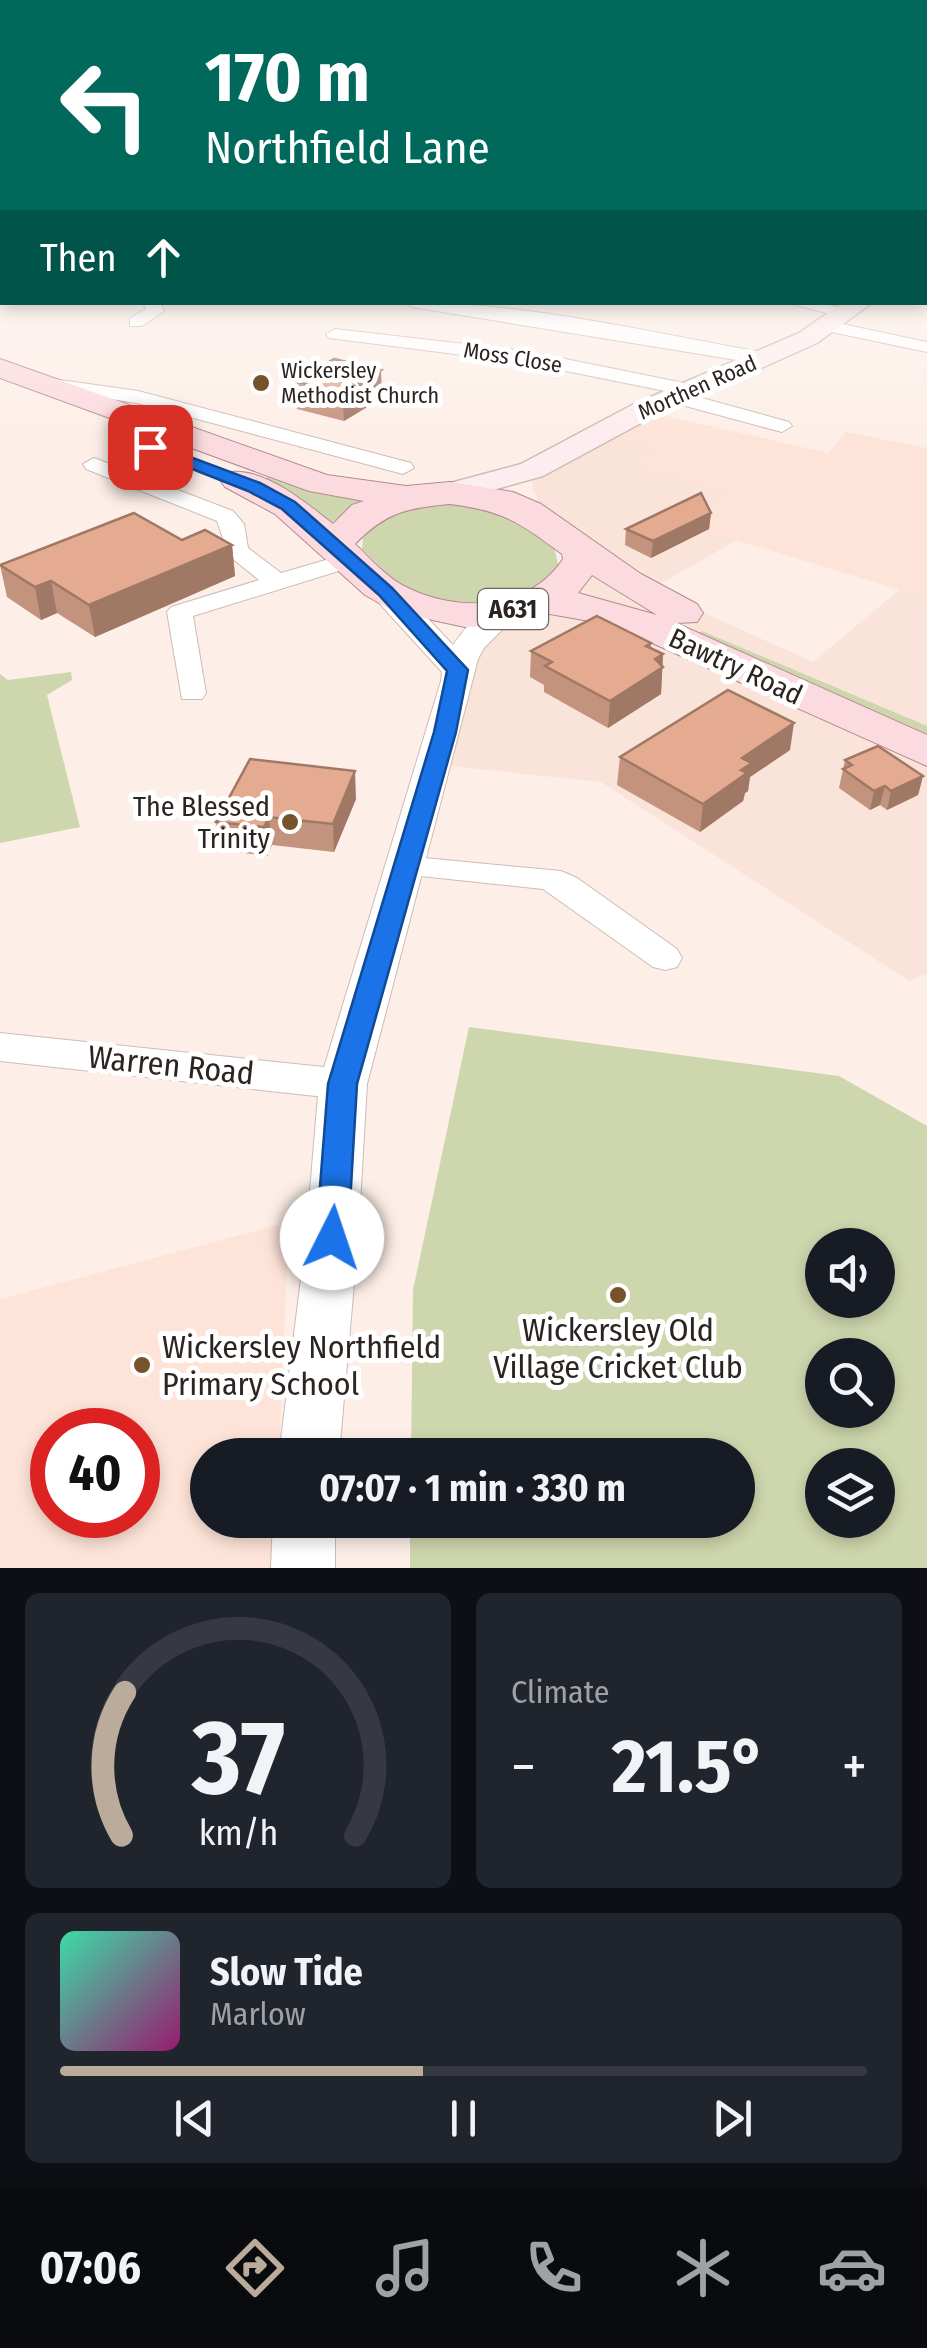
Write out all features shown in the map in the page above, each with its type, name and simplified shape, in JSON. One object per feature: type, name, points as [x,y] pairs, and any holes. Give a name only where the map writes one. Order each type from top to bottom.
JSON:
[{"type":"main road","name":"Morthen Road","points":[[450,493],[532,470],[845,314]]},
{"type":"main road","points":[[0,368],[321,484],[404,483]]},
{"type":"main road","name":"A631","points":[[0,387],[254,487],[288,506],[386,592],[408,602],[452,612],[523,606],[574,578],[582,559],[580,549]]},
{"type":"main road","points":[[528,512],[524,483],[532,470]]},
{"type":"main road","points":[[342,552],[365,513],[404,483]]},
{"type":"main road","name":"Bawtry Road","points":[[404,483],[500,500],[528,512],[626,582],[697,620],[780,659],[927,717]]},
{"type":"main road","name":"Bawtry Road","points":[[523,606],[590,606],[626,616],[927,752]]},
{"type":"street","points":[[136,322],[155,311],[152,305]]},
{"type":"street","points":[[432,305],[762,358]]},
{"type":"street","points":[[805,305],[845,314],[927,347]]},
{"type":"street","name":"Moss Close","points":[[335,334],[526,357],[682,393],[782,426]]},
{"type":"street","points":[[34,382],[138,397],[404,483]]},
{"type":"street","points":[[162,428],[194,413]]},
{"type":"street","points":[[94,464],[225,516],[232,524],[237,550],[275,580]]},
{"type":"street","points":[[192,693],[180,612],[342,552]]},
{"type":"street","points":[[386,592],[458,670]]},
{"type":"street","points":[[311,1438],[343,1084],[440,748],[458,670],[475,636],[523,606]]},
{"type":"street","points":[[403,866],[549,879],[565,886],[666,958]]},
{"type":"street","name":"Warren Road","points":[[0,1047],[343,1084]]},
{"type":"street","points":[[302,1568],[303,1538]]},
{"type":"shaded area","points":[[658,414],[828,453],[846,432],[927,448],[927,598],[686,525],[728,494],[633,464],[656,449],[616,436]]},
{"type":"shaded area","points":[[609,433],[657,449],[635,464],[730,494],[687,525],[737,540],[655,587],[700,611],[813,662],[899,590],[927,598],[927,974],[909,981],[601,782],[450,766],[474,658],[499,629],[576,593],[593,574],[540,505],[532,488],[533,479]]},
{"type":"shaded area","name":"Wickersley Northfield Primary School","points":[[289,1222],[280,1438],[190,1438],[190,1538],[275,1538],[274,1568],[0,1568],[0,1299]]},
{"type":"green space","points":[[273,475],[364,502],[329,524],[259,481]]},
{"type":"green space","points":[[433,501],[504,510],[554,547],[559,568],[544,586],[501,602],[447,602],[401,587],[362,549],[364,528],[375,518]]},
{"type":"green space","points":[[702,631],[927,726],[927,742],[692,638]]},
{"type":"green space","points":[[71,672],[72,680],[47,695],[80,827],[0,843],[0,674],[8,680]]},
{"type":"green space","name":"Wickersley Old Village Cricket Club","points":[[469,1027],[839,1076],[927,1126],[927,1568],[410,1568],[410,1538],[755,1538],[755,1438],[411,1438],[413,1290]]},
{"type":"building","points":[[334,359],[381,370],[342,393],[295,381]]},
{"type":"building","points":[[701,493],[711,513],[653,541],[626,529]]},
{"type":"building","points":[[134,513],[182,540],[205,530],[232,545],[89,605],[51,581],[35,587],[0,565]]},
{"type":"building","points":[[597,616],[651,643],[646,646],[663,654],[655,659],[663,667],[610,701],[545,666],[552,662],[531,651]]},
{"type":"building","points":[[728,690],[794,723],[742,758],[752,763],[741,770],[747,773],[703,804],[620,757]]},
{"type":"building","points":[[878,746],[923,776],[891,791],[885,786],[874,791],[843,769],[852,765],[845,760]]},
{"type":"building","points":[[250,759],[355,771],[333,824],[269,817],[264,827],[216,822]]},
{"type":"place","name":"Wickersley Methodist Church","points":[[261,383]]},
{"type":"place","name":"The Blessed Trinity","points":[[290,822]]},
{"type":"place","name":"Wickersley Old Village Cricket Club","points":[[618,1295]]},
{"type":"place","name":"Wickersley Northfield Primary School","points":[[142,1365]]},
{"type":"route","points":[[150,447],[254,487],[288,506],[386,592],[458,670],[445,732],[403,866],[343,1084],[332,1238]]}]
